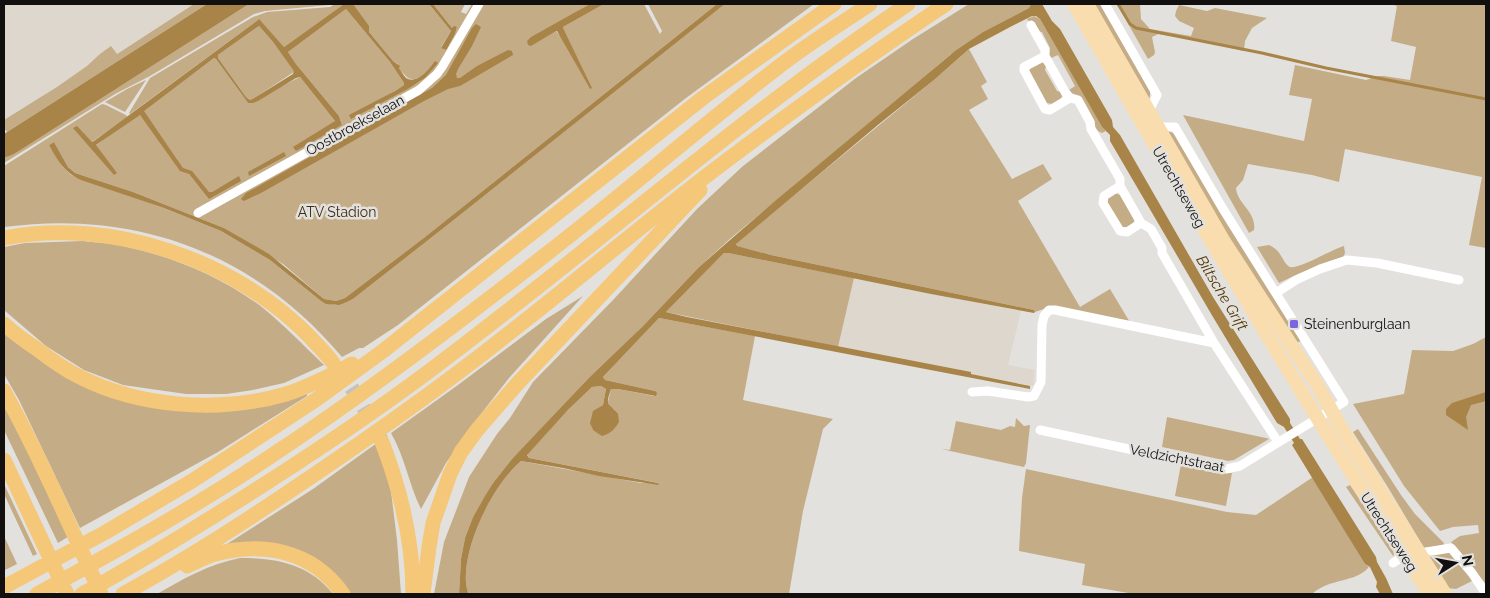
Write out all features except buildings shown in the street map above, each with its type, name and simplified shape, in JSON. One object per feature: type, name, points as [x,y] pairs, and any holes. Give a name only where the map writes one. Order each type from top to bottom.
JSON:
[{"type":"highway","points":[[9,594],[4,586],[106,532],[192,481],[317,399],[397,339],[704,96],[834,4]]},
{"type":"highway","points":[[37,594],[116,552],[278,452],[330,416],[397,368],[549,252],[778,67],[870,4]]},
{"type":"highway","points":[[82,594],[124,571],[252,493],[343,433],[409,386],[494,321],[724,138],[859,36],[908,4]]},
{"type":"highway","points":[[128,592],[262,509],[420,401],[726,162],[837,80],[946,4]]},
{"type":"highway","points":[[423,594],[433,523],[447,482],[461,452],[477,430],[518,383],[686,207],[726,162]]},
{"type":"highway","points":[[4,238],[40,234],[94,235],[127,239],[174,252],[230,277],[272,304],[298,325],[333,363]]},
{"type":"highway","points":[[4,324],[57,363],[101,386],[144,399],[176,404],[201,405],[236,403],[287,394],[329,376],[397,339]]},
{"type":"highway","points":[[4,390],[19,418],[101,594]]},
{"type":"highway","points":[[382,442],[395,476],[403,506],[411,554],[413,594]]},
{"type":"highway","points":[[4,460],[67,594]]},
{"type":"highway","points":[[152,576],[172,572],[224,552],[243,549],[269,550],[296,556],[312,564],[326,574],[343,594]]},
{"type":"main road","name":"Utrechtseweg","points":[[1074,4],[1202,228],[1318,418],[1399,560],[1430,594]]},
{"type":"main road","name":"Utrechtseweg","points":[[1087,4],[1228,249],[1304,364],[1445,594]]},
{"type":"street","name":"Oostbroekselaan","points":[[198,213],[419,90],[442,67],[479,4]]},
{"type":"street","points":[[1105,4],[1157,95],[1148,111]]},
{"type":"street","points":[[1031,25],[1045,50],[1045,56],[1065,92],[1070,98],[1078,100],[1090,122],[1091,129],[1120,179],[1120,186],[1141,223],[1151,229],[1162,248],[1162,253],[1214,342],[1278,442]]},
{"type":"street","points":[[1045,56],[1024,67],[1045,109],[1050,110],[1070,98]]},
{"type":"street","name":"Utrechtseweg","points":[[1158,127],[1175,127],[1222,209],[1344,402],[1331,410]]},
{"type":"street","points":[[1120,186],[1104,196],[1103,203],[1120,232],[1126,232],[1141,223]]},
{"type":"street","points":[[1276,294],[1296,280],[1347,260],[1377,263],[1459,280]]},
{"type":"street","points":[[972,392],[988,391],[1028,397],[1034,396],[1042,382],[1042,326],[1044,316],[1049,310],[1214,342]]},
{"type":"street","points":[[1318,418],[1331,410]]},
{"type":"street","name":"Veldzichtstraat","points":[[1040,430],[1226,469],[1240,466],[1318,418]]},
{"type":"street","name":"Utrechtseweg","points":[[1420,553],[1451,548],[1472,572],[1486,594]]},
{"type":"shaded area","points":[[4,4],[194,4],[4,126]]},
{"type":"shaded area","points":[[207,4],[249,4],[19,151],[4,158],[4,134]]},
{"type":"shaded area","points":[[344,4],[353,4],[369,26],[369,32],[393,61],[400,66],[399,68],[406,78],[410,80],[419,78],[435,61],[438,63],[425,78],[408,89],[351,119],[349,115],[395,91],[404,83],[390,62],[346,9],[288,52],[339,116],[342,125],[296,151],[293,147],[335,121],[300,77],[258,101],[248,103],[214,58],[144,111],[183,168],[192,171],[209,192],[239,176],[241,181],[209,199],[189,174],[180,171],[140,115],[96,145],[117,173],[114,175],[73,128],[77,126],[92,142],[94,141],[259,19],[284,47]],"holes":[[[259,26],[294,71],[293,74],[250,100],[218,58],[218,55]]]},
{"type":"shaded area","points":[[429,4],[433,4],[452,28],[454,26],[457,27],[446,50],[441,48],[451,31]]},
{"type":"shaded area","points":[[590,4],[604,4],[563,28],[592,88],[590,89],[557,31],[531,46],[528,45],[527,41]]},
{"type":"shaded area","points":[[717,4],[725,4],[353,299],[339,305],[326,304],[321,301],[270,260],[221,231],[164,208],[75,177],[62,166],[49,145],[54,142],[68,167],[75,173],[133,192],[224,228],[269,254],[324,299],[336,301],[345,298],[425,237]]},
{"type":"shaded area","points":[[1031,4],[1042,4],[1052,21],[1060,29],[1112,120],[1113,127],[1120,135],[1213,297],[1290,419],[1290,423],[1300,439],[1302,439],[1376,557],[1393,594],[1380,594],[1370,567],[1365,564],[1292,445],[1294,443],[1284,427],[1277,423],[1213,317],[1110,141],[1110,135],[1102,127],[1040,19],[1032,16],[969,49],[736,244],[737,246],[771,255],[1034,310],[1034,313],[728,253],[724,253],[666,312],[971,372],[971,374],[1030,386],[1030,389],[659,318],[603,377],[605,380],[655,391],[657,393],[656,396],[611,389],[608,404],[618,414],[619,422],[612,431],[602,436],[593,430],[590,423],[593,411],[603,405],[606,389],[601,386],[592,387],[527,455],[529,458],[658,483],[659,485],[521,461],[500,485],[482,517],[469,551],[466,568],[468,594],[459,594],[461,559],[465,538],[473,517],[485,496],[512,459],[589,378],[642,327],[699,267],[775,201],[955,51],[983,32],[1029,8]]},
{"type":"shaded area","points":[[476,24],[481,27],[458,69],[457,78],[508,50],[512,51],[513,55],[460,86],[448,89],[424,101],[261,193],[244,201],[241,199],[246,193],[432,88],[446,75]]},
{"type":"shaded area","points":[[284,152],[286,156],[249,176],[248,172]]},
{"type":"shaded area","points":[[854,278],[1021,311],[1008,365],[1035,370],[1034,385],[1030,386],[838,347]]},
{"type":"shaded area","points":[[1486,392],[1486,401],[1471,405],[1466,417],[1468,430],[1446,415],[1446,409],[1452,403]]},
{"type":"green space","points":[[194,4],[207,4],[7,132],[4,128],[4,120],[57,87],[111,46],[117,54]]},
{"type":"green space","points":[[249,4],[331,4],[265,11],[254,14],[150,76],[115,94],[4,163],[4,158],[19,151]]},
{"type":"green space","points":[[335,4],[344,4],[284,47],[258,20],[129,113],[150,78],[253,17],[267,12],[330,7]]},
{"type":"green space","name":"ATV Stadion","points":[[352,4],[429,4],[451,31],[441,47],[445,50],[457,27],[452,28],[433,4],[465,4],[461,12],[466,14],[472,4],[590,4],[578,11],[556,31],[590,89],[563,31],[563,27],[604,4],[644,4],[660,34],[662,31],[648,4],[717,4],[425,237],[345,298],[336,301],[324,299],[283,264],[224,228],[133,192],[75,173],[68,167],[54,142],[49,145],[63,167],[71,175],[164,208],[221,231],[270,260],[321,301],[335,305],[353,299],[725,4],[814,4],[686,98],[398,325],[363,348],[359,348],[342,357],[308,321],[272,291],[232,266],[191,247],[147,233],[101,225],[53,223],[4,227],[4,166],[102,104],[127,117],[92,142],[74,128],[101,159],[95,146],[139,114],[178,161],[144,110],[214,58],[248,103],[300,77],[335,121],[311,142],[342,125],[339,116],[288,52],[346,9],[390,62],[404,83],[398,89],[351,118],[408,89],[425,78],[436,61],[421,76],[412,79],[408,78],[369,32]],"holes":[[[187,172],[209,192],[239,177],[209,198]]]},
{"type":"green space","points":[[969,4],[1031,4],[1029,8],[983,32],[950,55],[731,238],[699,267],[512,459],[493,483],[473,517],[465,538],[461,559],[459,594],[434,594],[444,542],[469,477],[533,382],[614,299],[697,209],[743,166],[856,78]]},
{"type":"green space","points":[[1096,4],[1100,4],[1150,90],[1149,101],[1096,7]]},
{"type":"green space","points":[[1117,4],[1140,4],[1141,19],[1150,29],[1191,36],[1194,28],[1179,21],[1175,16],[1179,5],[1207,11],[1215,8],[1267,18],[1252,28],[1245,41],[1244,51],[1197,40],[1158,34],[1152,37],[1155,52],[1148,59]]},
{"type":"green space","points":[[1390,4],[1486,4],[1486,248],[1469,245],[1482,177],[1345,149],[1339,182],[1312,175],[1248,164],[1243,180],[1236,188],[1237,194],[1253,218],[1254,230],[1249,233],[1183,115],[1304,141],[1312,99],[1289,95],[1295,65],[1366,80],[1377,76],[1384,76],[1410,80],[1416,47],[1391,41],[1397,6]]},
{"type":"green space","points":[[1034,16],[1040,19],[1106,131],[1102,133],[1098,131],[1080,96],[1071,93],[1069,90],[1075,86],[1058,55],[1051,58],[1049,54],[1050,48],[1042,32],[1037,31],[1032,21],[1029,22],[1027,19]]},
{"type":"green space","points":[[259,26],[294,69],[294,72],[250,100],[218,58],[218,55]]},
{"type":"green space","points":[[969,49],[987,82],[981,86],[988,99],[969,110],[1012,179],[1043,164],[1052,179],[1018,201],[1080,307],[1110,289],[1131,324],[1047,308],[1035,312],[1034,310],[736,246],[737,242]]},
{"type":"green space","points":[[1042,62],[1046,66],[1045,70],[1057,91],[1061,92],[1061,99],[1053,104],[1046,103],[1029,71],[1033,66]]},
{"type":"green space","points":[[146,80],[125,112],[105,102],[127,89]]},
{"type":"green space","points":[[1165,129],[1176,136],[1237,239],[1301,341],[1296,343],[1229,238]]},
{"type":"green space","points":[[1115,193],[1120,195],[1134,219],[1134,222],[1128,228],[1123,228],[1107,204],[1107,199]]},
{"type":"green space","points":[[83,241],[117,245],[164,257],[216,278],[263,308],[324,365],[284,383],[226,394],[186,394],[123,385],[84,370],[46,346],[4,310],[4,247],[25,243]]},
{"type":"green space","points":[[1269,245],[1277,250],[1285,263],[1290,267],[1300,265],[1344,246],[1345,253],[1343,257],[1279,283],[1257,247]]},
{"type":"green space","points":[[724,253],[854,278],[838,347],[666,312]]},
{"type":"green space","points":[[583,296],[509,378],[477,419],[446,463],[421,509],[391,433],[546,319]]},
{"type":"green space","points":[[659,318],[755,336],[743,400],[833,419],[823,429],[803,511],[789,594],[468,594],[466,568],[475,534],[500,485],[521,461],[641,483],[659,483],[529,458],[527,454],[592,387],[601,386],[606,389],[603,405],[592,416],[593,430],[615,410],[611,408],[608,402],[611,389],[654,396],[655,391],[605,380],[603,377]]},
{"type":"green space","points":[[4,331],[143,404],[306,391],[307,396],[218,452],[80,528],[19,400],[4,374]]},
{"type":"green space","points":[[1486,337],[1486,584],[1451,542],[1460,536],[1479,533],[1478,525],[1453,527],[1440,531],[1404,486],[1353,404],[1404,394],[1412,350],[1453,351]]},
{"type":"green space","points":[[4,397],[71,535],[58,543],[4,430]]},
{"type":"green space","points":[[1167,417],[1269,439],[1234,460],[1228,461],[1162,447]]},
{"type":"green space","points":[[1016,418],[1024,426],[1030,425],[1024,467],[941,449],[950,450],[956,421],[1001,430],[1010,426],[1015,427]]},
{"type":"green space","points":[[1358,429],[1401,495],[1415,514],[1444,543],[1443,546],[1424,548],[1353,432]]},
{"type":"green space","points":[[377,443],[389,475],[401,594],[351,594],[334,575],[258,542],[227,544],[313,489]]},
{"type":"green space","points":[[1181,464],[1222,473],[1232,473],[1226,506],[1175,496]]},
{"type":"green space","points":[[1026,469],[1227,512],[1256,515],[1313,477],[1365,564],[1369,567],[1357,576],[1326,585],[1312,594],[1134,594],[1082,585],[1085,564],[1019,551],[1022,498]]},
{"type":"green space","points":[[4,484],[37,554],[33,556],[4,494]]},
{"type":"green space","points":[[1350,485],[1393,550],[1393,556],[1346,487]]},
{"type":"green space","points":[[4,536],[17,564],[5,570],[4,568]]},
{"type":"green space","points":[[1447,551],[1455,555],[1474,580],[1456,589],[1447,588],[1429,559],[1429,555]]},
{"type":"green space","points":[[240,558],[279,561],[303,569],[324,584],[333,594],[157,594],[207,568]]},
{"type":"waterway","points":[[1118,4],[1130,24],[1136,28],[1486,99]]},
{"type":"tunnel","points":[[338,369],[362,404],[382,442]]},
{"type":"place","name":"Steinenburglaan","points":[[1294,324]]},
{"type":"water label","name":"Biltsche Grift","points":[[1222,293]]}]
